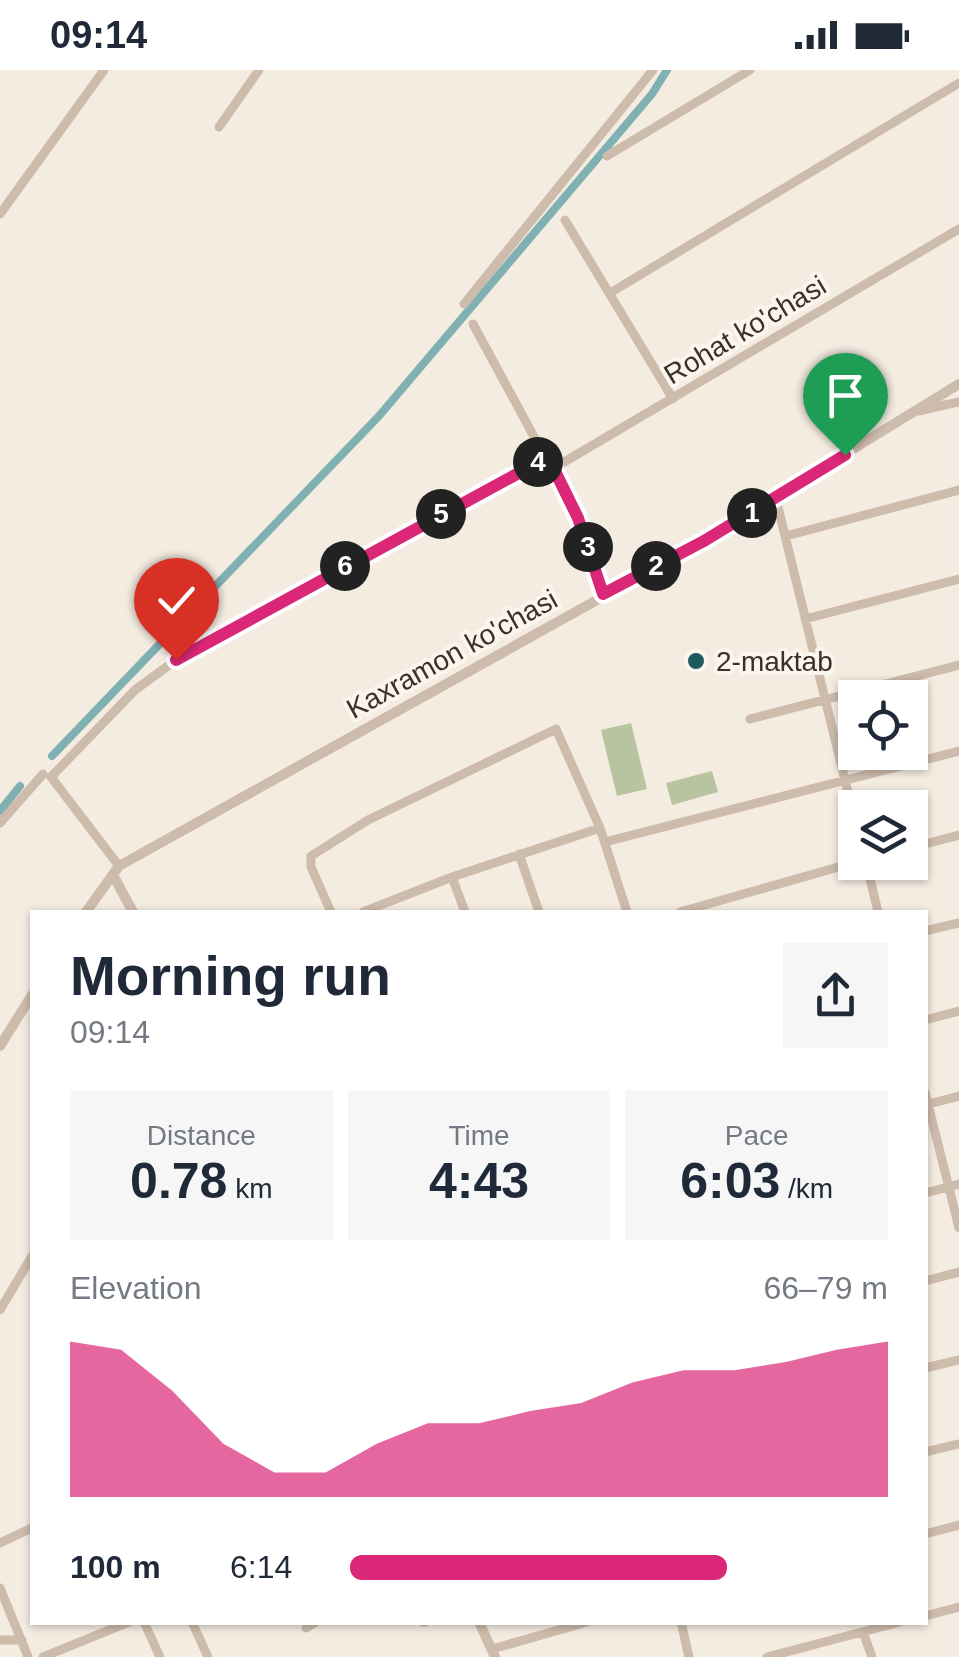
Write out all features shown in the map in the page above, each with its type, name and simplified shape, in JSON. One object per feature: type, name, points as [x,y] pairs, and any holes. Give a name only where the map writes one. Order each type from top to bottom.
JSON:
[{"type":"street","points":[[0,214],[104,70]]},
{"type":"street","points":[[220,126],[259,70]]},
{"type":"street","points":[[464,304],[653,70]]},
{"type":"street","points":[[607,156],[750,70]]},
{"type":"street","points":[[610,293],[959,84]]},
{"type":"street","points":[[565,220],[674,398]]},
{"type":"street","name":"Rohat ko'chasi","points":[[554,468],[959,229]]},
{"type":"street","points":[[474,324],[578,518],[603,594]]},
{"type":"street","name":"Kaxramon ko'chasi","points":[[116,871],[776,498],[959,384]]},
{"type":"street","points":[[914,412],[959,402]]},
{"type":"street","points":[[0,823],[134,690],[176,660],[548,457]]},
{"type":"street","points":[[786,536],[959,490]]},
{"type":"street","points":[[776,498],[847,790]]},
{"type":"street","points":[[805,619],[959,579]]},
{"type":"street","points":[[750,720],[959,665]]},
{"type":"street","points":[[330,910],[311,867],[312,856],[320,849],[368,820],[556,729],[600,828],[626,910]]},
{"type":"street","points":[[605,842],[959,751]]},
{"type":"street","points":[[47,776],[116,871],[132,910]]},
{"type":"street","points":[[368,910],[452,877],[600,828]]},
{"type":"street","points":[[928,844],[959,836]]},
{"type":"street","points":[[519,854],[539,910]]},
{"type":"street","points":[[687,910],[838,867]]},
{"type":"street","points":[[87,910],[116,871]]},
{"type":"street","points":[[452,877],[463,910]]},
{"type":"street","points":[[870,880],[878,910]]},
{"type":"street","points":[[928,930],[959,922]]},
{"type":"street","points":[[0,1046],[30,998]]},
{"type":"street","points":[[928,1019],[959,1011]]},
{"type":"street","points":[[928,1104],[959,1096]]},
{"type":"street","points":[[928,1110],[954,1186],[959,1228]]},
{"type":"street","points":[[928,1192],[954,1186]]},
{"type":"street","points":[[0,1310],[30,1259]]},
{"type":"street","points":[[928,1279],[959,1272]]},
{"type":"street","points":[[928,1367],[959,1360]]},
{"type":"street","points":[[928,1451],[959,1444]]},
{"type":"street","points":[[928,1533],[959,1525]]},
{"type":"street","points":[[0,1543],[30,1529]]},
{"type":"street","points":[[0,1588],[28,1657]]},
{"type":"street","points":[[928,1615],[959,1607]]},
{"type":"street","points":[[43,1657],[122,1625]]},
{"type":"street","points":[[145,1625],[160,1657]]},
{"type":"street","points":[[193,1625],[208,1657]]},
{"type":"street","points":[[306,1628],[311,1625]]},
{"type":"street","points":[[481,1625],[494,1653],[578,1625]]},
{"type":"street","points":[[683,1625],[689,1657]]},
{"type":"street","points":[[767,1657],[889,1625]]},
{"type":"street","points":[[863,1632],[872,1657]]},
{"type":"street","points":[[0,1640],[22,1640]]},
{"type":"green space","points":[[631,723],[647,789],[617,796],[601,730]]},
{"type":"green space","points":[[712,771],[718,792],[672,805],[666,783]]},
{"type":"waterway","points":[[52,756],[379,416],[652,94],[667,70]]},
{"type":"waterway","points":[[0,811],[20,786]]},
{"type":"place","name":"2-maktab","points":[[696,661]]},
{"type":"route","points":[[176,660],[548,457],[578,518],[603,594],[704,541],[845,455]]}]
